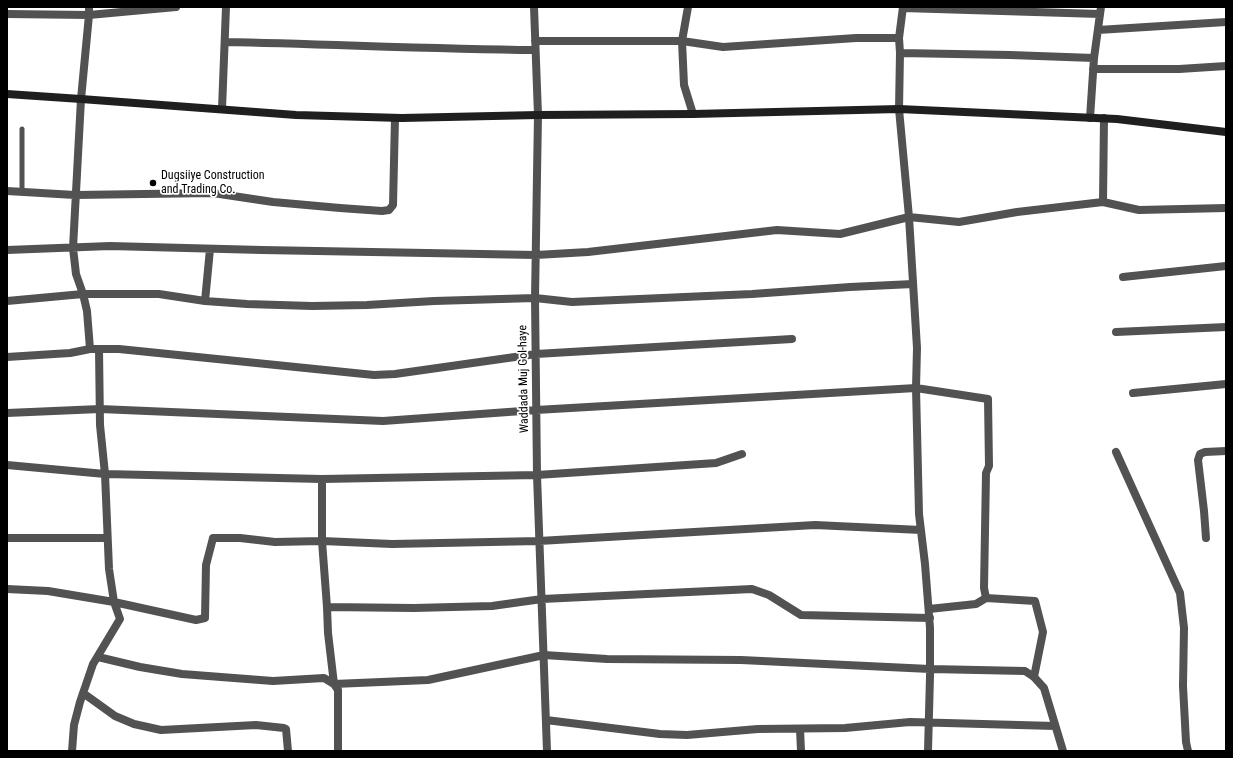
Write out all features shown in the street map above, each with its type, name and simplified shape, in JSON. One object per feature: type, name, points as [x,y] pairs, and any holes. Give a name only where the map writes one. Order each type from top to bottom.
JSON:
[{"type":"main road","points":[[7,94],[296,115],[395,118],[693,114],[899,109],[1104,118],[1226,132]]},
{"type":"street","points":[[7,14],[176,7]]},
{"type":"street","points":[[222,109],[226,7]]},
{"type":"street","name":"Waddada Muj Gol-haye","points":[[534,7],[538,115],[535,298],[537,475],[547,751]]},
{"type":"street","points":[[688,7],[682,41],[684,85],[693,114]]},
{"type":"street","points":[[928,751],[930,618],[919,514],[916,388],[917,348],[909,216],[899,109],[899,38],[903,7],[1100,11],[1094,58],[1090,118]]},
{"type":"street","points":[[89,11],[81,99],[73,248],[76,274],[87,311],[90,349]]},
{"type":"street","points":[[1098,30],[1226,22]]},
{"type":"street","points":[[224,42],[320,43],[463,49],[682,41],[723,47],[856,38],[899,38]]},
{"type":"street","points":[[900,53],[1094,58]]},
{"type":"street","points":[[1093,69],[1226,66]]},
{"type":"street","points":[[7,192],[75,195],[213,193],[272,202],[382,211],[389,210],[393,205],[395,118]]},
{"type":"street","points":[[1103,202],[1104,118]]},
{"type":"street","points":[[7,250],[110,246],[536,255],[588,252],[778,230],[840,234],[909,216],[959,222],[1017,212],[1103,202],[1139,210],[1226,208]]},
{"type":"street","points":[[205,301],[210,249]]},
{"type":"street","points":[[1123,277],[1226,266]]},
{"type":"street","points":[[7,301],[83,294],[159,294],[205,301],[312,306],[535,298],[572,302],[752,294],[850,286],[913,284]]},
{"type":"street","points":[[1116,332],[1226,327]]},
{"type":"street","points":[[7,357],[90,349],[119,349],[374,375],[395,374],[536,354],[792,339]]},
{"type":"street","points":[[72,751],[74,725],[93,664],[120,619],[114,602],[109,569],[105,474],[100,425],[100,349]]},
{"type":"street","points":[[1132,393],[1226,384]]},
{"type":"street","points":[[7,413],[100,409],[382,421],[536,410],[916,388],[988,399],[988,466],[986,473],[984,588],[986,598]]},
{"type":"street","points":[[1206,538],[1198,460],[1200,454],[1206,452],[1226,451]]},
{"type":"street","points":[[1116,452],[1180,593],[1184,628],[1183,686],[1186,742],[1188,751]]},
{"type":"street","points":[[7,465],[105,474],[322,479],[537,475],[716,463],[742,454]]},
{"type":"street","points":[[322,479],[322,541],[328,633],[334,684]]},
{"type":"street","points":[[7,589],[48,591],[114,602],[196,620],[205,618],[206,565],[213,538],[240,538],[274,542],[322,541],[392,544],[539,541],[815,525],[921,530]]},
{"type":"street","points":[[7,538],[108,538]]},
{"type":"street","points":[[327,607],[414,608],[484,606],[542,599],[752,589],[769,595],[801,615],[930,618]]},
{"type":"street","points":[[929,609],[976,604],[986,598],[1035,601],[1043,632],[1034,677]]},
{"type":"street","points":[[334,684],[428,680],[544,655],[607,659],[741,660],[930,669],[1025,671],[1034,677],[1044,688],[1063,751]]},
{"type":"street","points":[[98,657],[140,667],[182,674],[273,681],[324,678],[334,684],[338,690],[338,751]]},
{"type":"street","points":[[83,693],[115,716],[134,724],[161,730],[256,725],[284,728],[286,729],[288,751]]},
{"type":"street","points":[[546,720],[660,734],[687,735],[758,729],[845,728],[910,722],[1055,726]]},
{"type":"street","points":[[800,729],[801,751]]},
{"type":"lane","points":[[22,129],[22,192]]},
{"type":"place","name":"Dugsiiye Construction and Trading Co.","points":[[153,183]]}]
